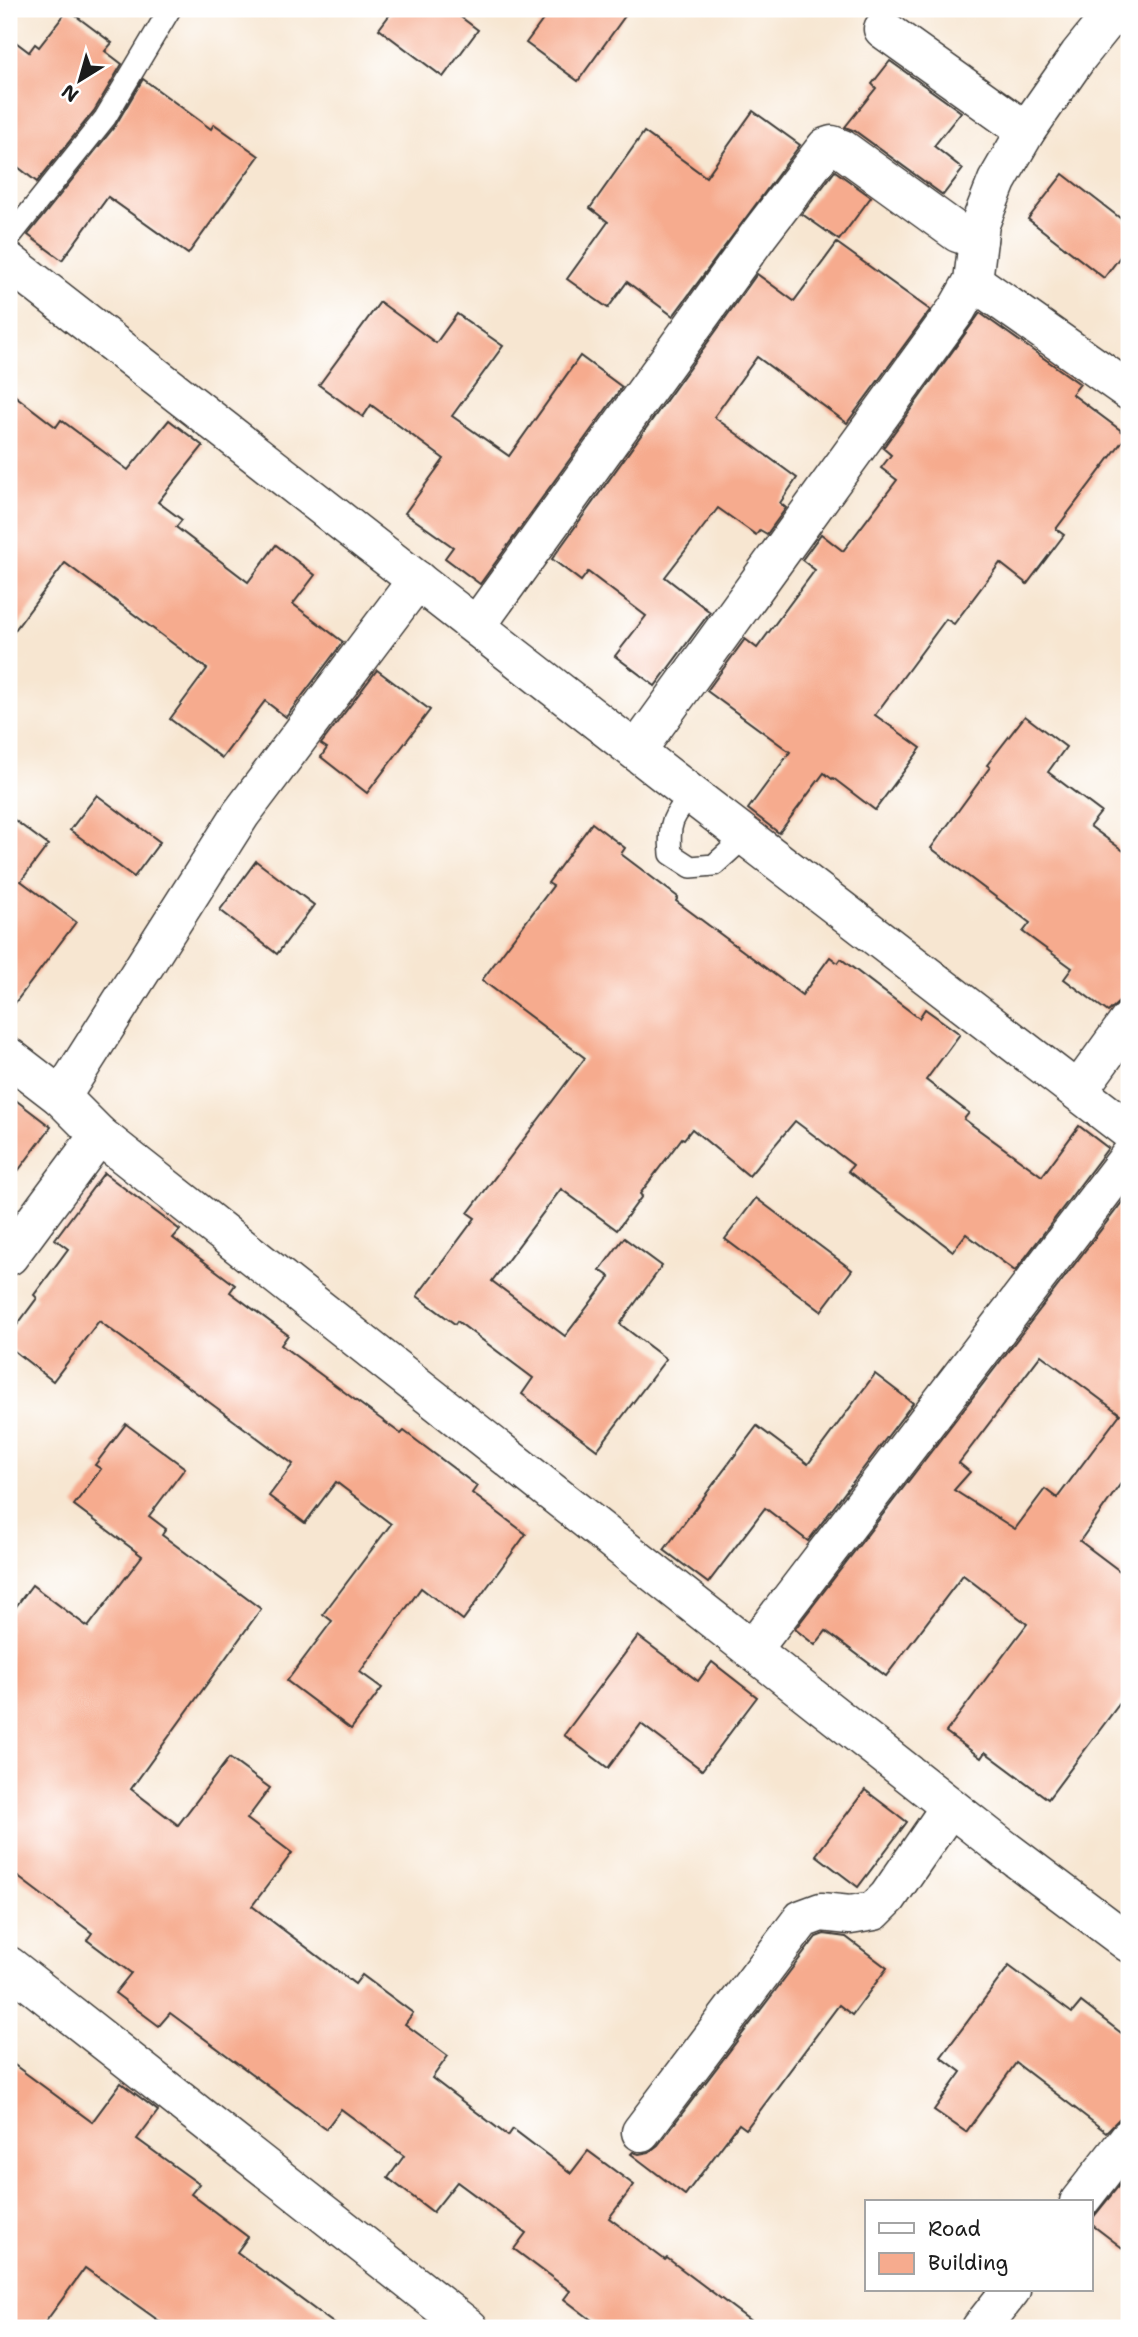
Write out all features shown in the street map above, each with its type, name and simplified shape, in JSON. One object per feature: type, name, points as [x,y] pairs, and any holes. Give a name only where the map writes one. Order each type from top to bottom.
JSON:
[{"type":"street","points":[[637,750],[950,320],[973,281],[980,224],[997,181],[1026,131],[1079,55],[1116,9]]},
{"type":"street","points":[[883,29],[1026,131]]},
{"type":"street","points":[[477,625],[760,233],[826,147],[832,145],[842,149],[958,233],[978,240]]},
{"type":"street","points":[[9,262],[1129,1131]]},
{"type":"street","points":[[973,281],[1129,391]]},
{"type":"street","points":[[61,1097],[241,814],[417,580]]},
{"type":"street","points":[[1078,1091],[1129,1021]]},
{"type":"street","points":[[9,1057],[61,1097],[99,1135],[950,1807],[1129,1943]]},
{"type":"street","points":[[9,1256],[99,1135]]},
{"type":"street","points":[[752,1650],[1129,1157]]},
{"type":"street","points":[[641,2133],[802,1919],[821,1912],[850,1915],[874,1912],[888,1898],[950,1807]]},
{"type":"street","points":[[9,1966],[469,2328]]},
{"type":"street","points":[[1081,2200],[1129,2138]]},
{"type":"street","points":[[981,2328],[1009,2292]]},
{"type":"lane","points":[[9,238],[105,118],[170,9]]},
{"type":"lane","points":[[692,794],[675,813],[669,835],[671,854],[691,867],[714,865],[746,836]]},
{"type":"building","points":[[394,9],[450,9],[478,30],[443,77],[379,29]]},
{"type":"building","points":[[551,9],[630,9],[578,81],[526,43]]},
{"type":"building","points":[[68,10],[112,43],[105,51],[122,64],[94,111],[37,182],[9,160],[9,37],[29,52],[35,44],[39,47]]},
{"type":"building","points":[[890,61],[961,112],[934,146],[963,169],[943,195],[855,131],[845,127],[876,88],[872,84]]},
{"type":"building","points":[[143,79],[211,129],[214,124],[259,156],[188,254],[108,197],[62,260],[28,235],[115,126]]},
{"type":"building","points":[[753,111],[800,145],[673,316],[627,282],[608,308],[567,279],[608,222],[590,208],[644,132],[706,177]]},
{"type":"building","points":[[835,171],[871,197],[839,240],[802,214]]},
{"type":"building","points":[[1063,174],[1129,225],[1129,245],[1104,278],[1028,219]]},
{"type":"building","points":[[837,243],[930,310],[847,423],[757,357],[714,417],[797,478],[780,503],[786,508],[767,534],[760,530],[756,535],[718,508],[665,577],[710,612],[655,686],[615,656],[646,616],[588,572],[581,581],[552,559],[757,274],[794,301]]},
{"type":"building","points":[[380,302],[436,343],[457,314],[503,346],[452,416],[509,456],[580,356],[622,387],[480,584],[445,558],[453,547],[405,513],[444,459],[371,405],[363,417],[319,385]]},
{"type":"building","points":[[980,313],[1080,384],[1072,394],[1127,435],[1056,529],[1064,535],[1027,584],[1000,563],[954,624],[946,619],[875,715],[921,748],[875,810],[824,773],[779,833],[748,809],[790,752],[707,691],[745,639],[757,648],[815,570],[802,560],[821,534],[843,551],[897,480],[881,468],[891,455],[883,448]]},
{"type":"building","points":[[9,391],[56,427],[61,420],[128,470],[169,420],[203,446],[158,502],[182,520],[176,527],[248,582],[276,545],[315,575],[293,604],[343,642],[286,717],[265,701],[222,758],[170,719],[207,669],[65,563],[9,638]]},
{"type":"building","points":[[377,670],[430,710],[367,793],[321,757],[327,748],[321,744]]},
{"type":"building","points":[[1025,716],[1066,747],[1048,772],[1101,812],[1090,826],[1129,855],[1129,999],[1120,1001],[1108,1012],[1064,979],[1072,968],[1023,932],[1030,923],[931,848],[990,767],[987,765]]},
{"type":"building","points":[[97,795],[160,842],[134,877],[70,830]]},
{"type":"building","points":[[9,816],[48,845],[21,881],[76,922],[9,1011]]},
{"type":"building","points":[[592,823],[625,848],[621,854],[678,897],[676,901],[802,995],[830,957],[838,963],[841,959],[919,1018],[925,1009],[960,1034],[926,1080],[969,1113],[964,1119],[1042,1176],[1079,1126],[1108,1148],[1015,1271],[966,1234],[953,1251],[848,1171],[853,1165],[795,1121],[749,1176],[692,1129],[682,1138],[640,1194],[642,1196],[617,1230],[561,1189],[492,1281],[565,1336],[610,1277],[600,1270],[624,1238],[662,1266],[620,1324],[666,1359],[597,1450],[522,1394],[533,1378],[457,1321],[455,1324],[417,1296],[475,1218],[468,1213],[585,1058],[482,980],[553,886],[548,883]]},
{"type":"building","points":[[256,861],[314,905],[277,954],[220,910]]},
{"type":"building","points":[[9,1095],[51,1127],[9,1183]]},
{"type":"building","points":[[104,1173],[180,1230],[173,1238],[235,1285],[230,1292],[288,1335],[281,1345],[401,1434],[404,1431],[477,1486],[472,1493],[526,1534],[463,1620],[421,1588],[360,1672],[382,1688],[351,1729],[287,1681],[332,1621],[323,1614],[391,1524],[336,1482],[305,1523],[269,1496],[293,1464],[99,1321],[53,1381],[9,1347],[9,1336],[37,1298],[34,1295],[68,1249],[55,1239]]},
{"type":"building","points":[[756,1198],[852,1270],[821,1311],[725,1239]]},
{"type":"building","points":[[1123,1201],[1129,1206],[1129,1472],[1080,1541],[1129,1578],[1129,1691],[1048,1799],[985,1752],[981,1758],[946,1732],[1027,1624],[963,1575],[886,1676],[826,1631],[815,1645],[795,1629]],"holes":[[[1041,1355],[1120,1414],[1057,1498],[1045,1489],[1015,1529],[954,1490],[970,1472],[959,1463]]]},
{"type":"building","points":[[875,1374],[913,1403],[808,1541],[765,1508],[708,1583],[664,1550],[757,1426],[808,1464]]},
{"type":"building","points":[[126,1424],[185,1468],[149,1516],[166,1529],[162,1535],[261,1609],[131,1789],[178,1825],[229,1758],[270,1788],[247,1819],[292,1853],[252,1906],[355,1984],[362,1975],[413,2013],[405,2024],[448,2056],[432,2078],[508,2136],[513,2129],[571,2173],[588,2151],[634,2185],[609,2218],[760,2328],[602,2328],[564,2299],[570,2291],[514,2249],[526,2233],[457,2182],[433,2212],[388,2178],[404,2156],[341,2109],[326,2129],[170,2013],[159,2026],[115,1993],[131,1973],[87,1940],[92,1933],[9,1870],[9,1616],[32,1585],[88,1627],[142,1556],[74,1505],[101,1469],[95,1465]]},
{"type":"building","points":[[638,1636],[698,1681],[712,1662],[757,1697],[702,1770],[641,1724],[608,1768],[564,1735]]},
{"type":"building","points":[[865,1790],[907,1822],[858,1887],[816,1855]]},
{"type":"building","points":[[824,1934],[846,1937],[887,1968],[852,2015],[839,2005],[746,2129],[739,2124],[685,2195],[631,2154],[649,2152],[658,2145],[816,1937]]},
{"type":"building","points":[[1009,1966],[1072,2013],[1081,2002],[1129,2039],[1129,2117],[1120,2118],[1106,2132],[1016,2063],[966,2132],[934,2110],[961,2072],[941,2057]]},
{"type":"building","points":[[9,2061],[92,2122],[121,2083],[158,2111],[137,2139],[199,2184],[191,2194],[248,2237],[237,2252],[340,2328],[169,2328],[85,2268],[41,2328],[9,2328]]},
{"type":"building","points":[[1129,2173],[1129,2253],[1092,2225],[1092,2219]]}]
